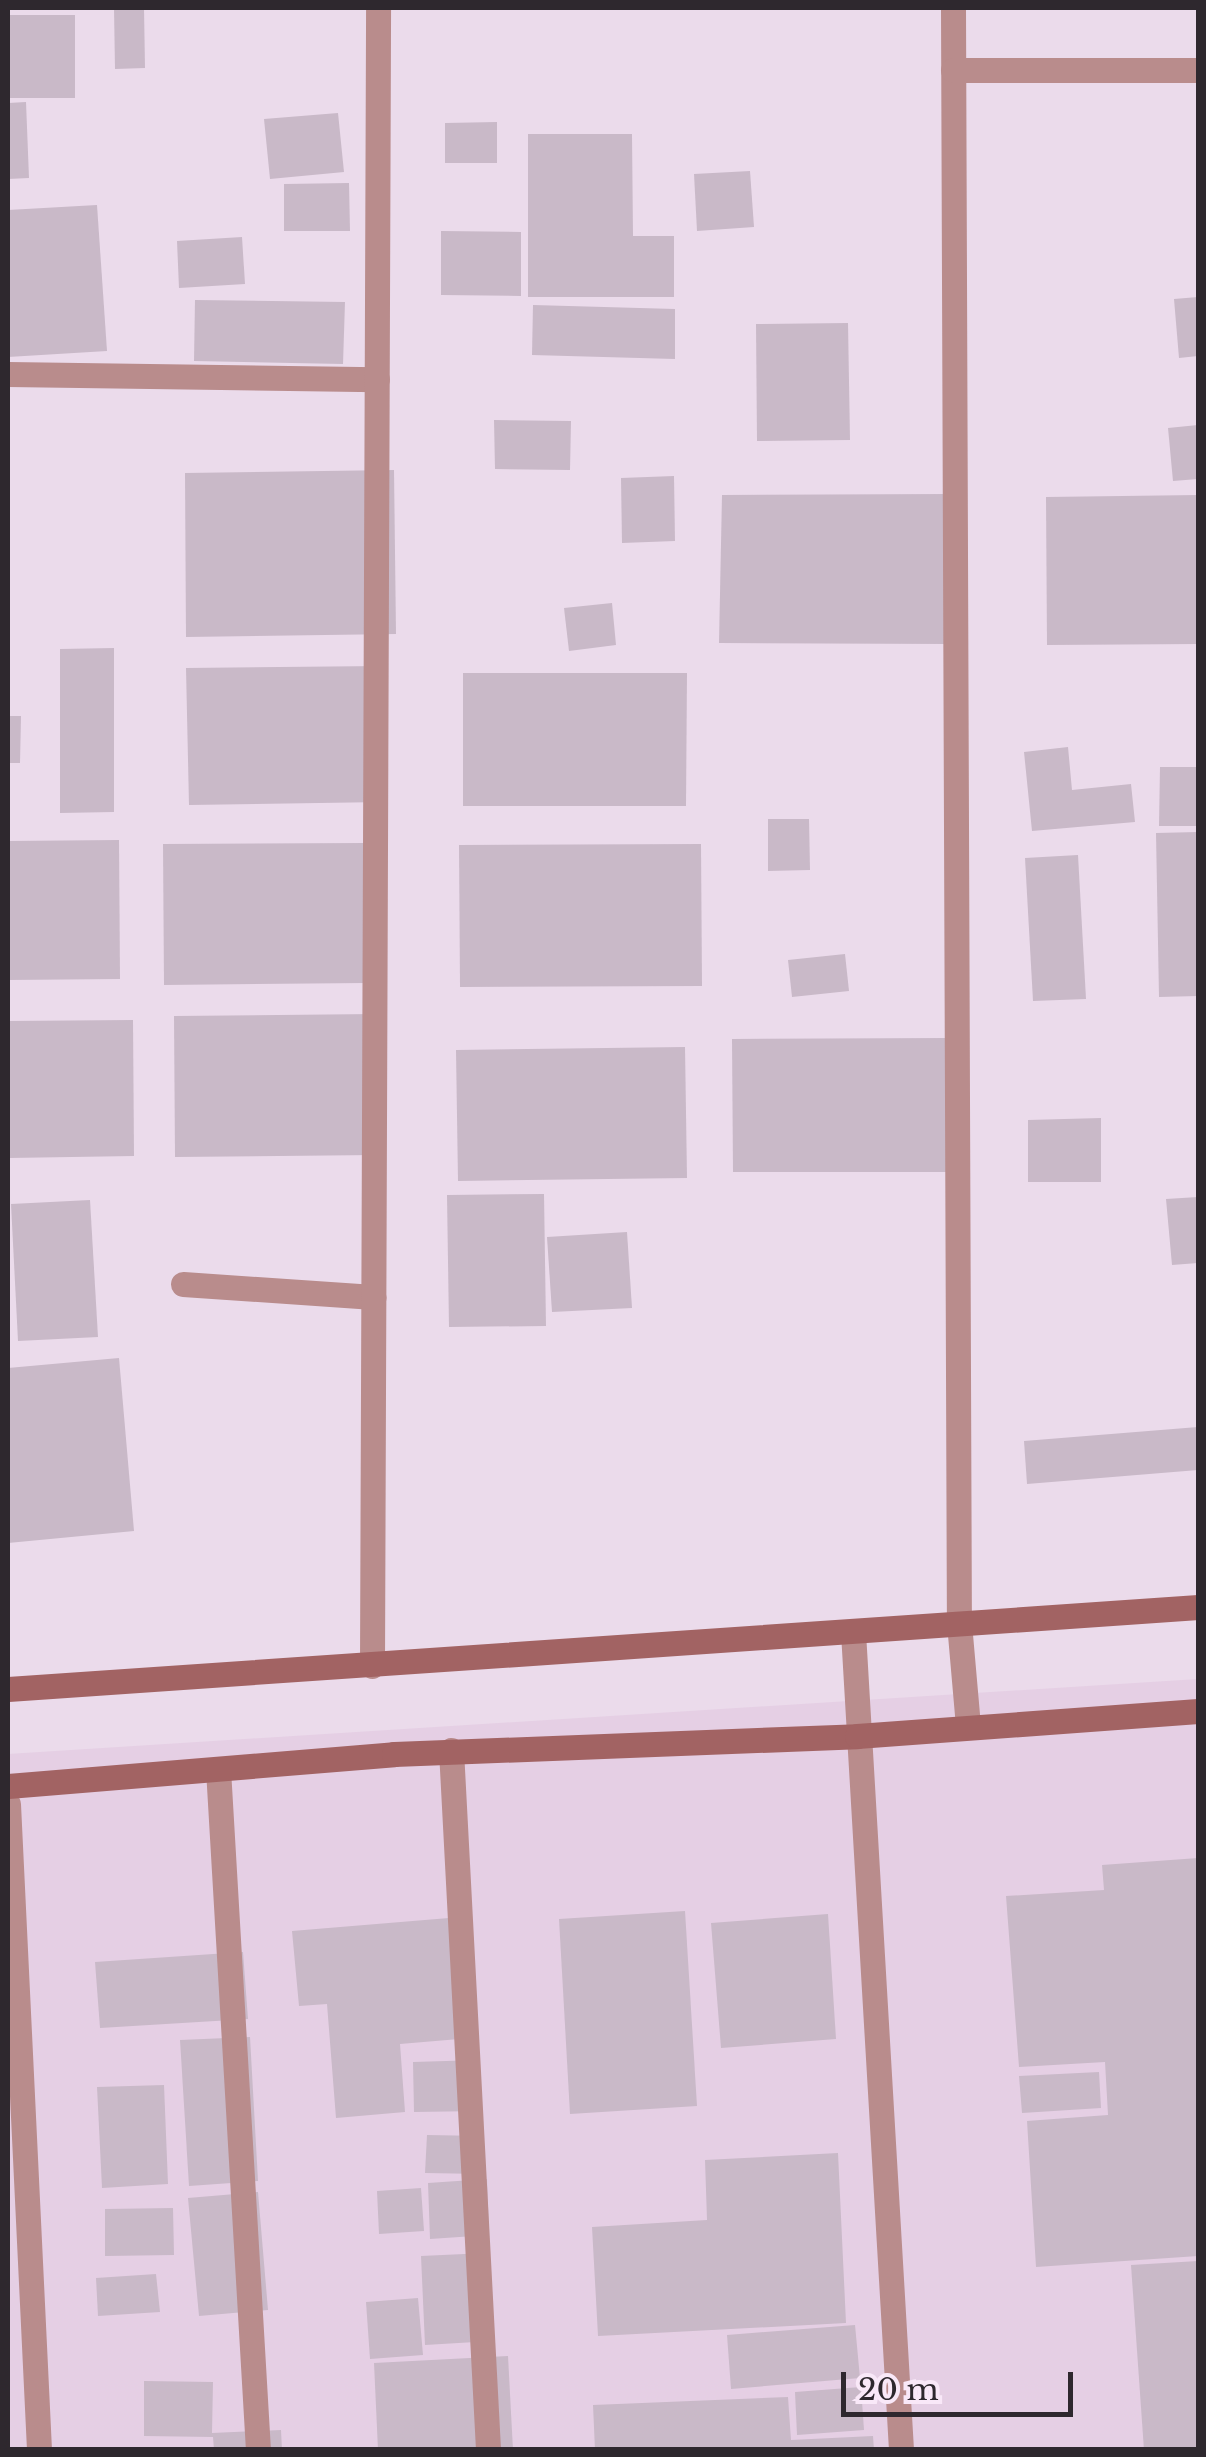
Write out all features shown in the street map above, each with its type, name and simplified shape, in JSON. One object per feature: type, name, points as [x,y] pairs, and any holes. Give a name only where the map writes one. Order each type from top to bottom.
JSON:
[{"type":"street","points":[[372,1666],[378,8]]},
{"type":"street","points":[[953,8],[959,1623],[968,1725]]},
{"type":"street","points":[[953,70],[1198,70]]},
{"type":"street","points":[[8,374],[377,380]]},
{"type":"street","points":[[183,1284],[374,1297]]},
{"type":"street","points":[[8,1688],[372,1666],[1198,1606]]},
{"type":"street","points":[[853,1632],[900,2450]]},
{"type":"street","points":[[8,1786],[450,1750],[856,1736],[1198,1710]]},
{"type":"street","points":[[450,1750],[488,2450]]},
{"type":"street","points":[[218,1768],[258,2450]]},
{"type":"street","points":[[8,1804],[39,2450]]},
{"type":"shaded area","points":[[1198,1679],[1198,2449],[8,2450],[8,1754]]},
{"type":"building","points":[[114,8],[144,8],[145,68],[115,69]]},
{"type":"building","points":[[8,15],[75,15],[75,98],[8,98]]},
{"type":"building","points":[[26,102],[29,178],[8,179],[8,103]]},
{"type":"building","points":[[338,113],[344,172],[270,179],[264,119]]},
{"type":"building","points":[[497,122],[497,163],[445,163],[445,123]]},
{"type":"building","points":[[528,134],[632,134],[633,236],[674,236],[674,297],[528,297]]},
{"type":"building","points":[[750,171],[754,227],[697,231],[694,174]]},
{"type":"building","points":[[349,183],[350,231],[284,231],[284,184]]},
{"type":"building","points":[[97,205],[107,351],[8,357],[8,210]]},
{"type":"building","points":[[441,231],[521,232],[521,296],[441,295]]},
{"type":"building","points":[[242,237],[245,284],[179,288],[177,241]]},
{"type":"building","points":[[1198,297],[1198,356],[1179,358],[1174,299]]},
{"type":"building","points":[[195,300],[345,302],[343,364],[194,361]]},
{"type":"building","points":[[533,305],[675,309],[675,359],[532,355]]},
{"type":"building","points":[[848,323],[850,440],[757,441],[756,324]]},
{"type":"building","points":[[494,420],[571,421],[570,470],[495,469]]},
{"type":"building","points":[[1198,425],[1198,479],[1173,481],[1168,428]]},
{"type":"building","points":[[394,470],[396,634],[186,637],[185,473]]},
{"type":"building","points":[[674,476],[675,541],[622,543],[621,478]]},
{"type":"building","points":[[948,494],[948,644],[719,643],[722,495]]},
{"type":"building","points":[[1198,495],[1198,644],[1047,645],[1046,497]]},
{"type":"building","points":[[612,603],[616,645],[569,651],[564,608]]},
{"type":"building","points":[[114,648],[114,812],[60,813],[60,649]]},
{"type":"building","points":[[382,666],[384,802],[189,805],[186,668]]},
{"type":"building","points":[[463,673],[687,673],[686,806],[463,806]]},
{"type":"building","points":[[8,716],[21,716],[20,763],[8,763]]},
{"type":"building","points":[[1068,747],[1072,790],[1131,784],[1135,822],[1032,831],[1024,752]]},
{"type":"building","points":[[1160,767],[1198,767],[1198,826],[1159,826]]},
{"type":"building","points":[[768,819],[809,819],[810,870],[768,871]]},
{"type":"building","points":[[1198,832],[1198,996],[1159,997],[1156,833]]},
{"type":"building","points":[[119,840],[120,979],[8,980],[8,841]]},
{"type":"building","points":[[366,843],[366,983],[164,985],[163,844]]},
{"type":"building","points":[[701,844],[702,986],[460,987],[459,845]]},
{"type":"building","points":[[1078,855],[1086,999],[1033,1001],[1025,858]]},
{"type":"building","points":[[845,954],[849,991],[792,997],[788,960]]},
{"type":"building","points":[[375,1014],[376,1155],[175,1157],[174,1016]]},
{"type":"building","points":[[133,1020],[134,1156],[9,1158],[8,1021]]},
{"type":"building","points":[[948,1038],[947,1172],[733,1172],[732,1039]]},
{"type":"building","points":[[685,1047],[687,1178],[458,1181],[456,1050]]},
{"type":"building","points":[[1101,1118],[1101,1182],[1028,1182],[1028,1120]]},
{"type":"building","points":[[544,1194],[546,1326],[449,1327],[447,1195]]},
{"type":"building","points":[[1198,1197],[1198,1263],[1172,1265],[1166,1199]]},
{"type":"building","points":[[90,1200],[98,1337],[18,1341],[11,1204]]},
{"type":"building","points":[[627,1232],[632,1308],[552,1312],[547,1237]]},
{"type":"building","points":[[119,1358],[134,1531],[8,1543],[8,1368]]},
{"type":"building","points":[[1198,1427],[1198,1470],[1027,1484],[1024,1441]]},
{"type":"building","points":[[1198,1858],[1198,2256],[1036,2267],[1027,2121],[1108,2115],[1105,2062],[1019,2067],[1006,1896],[1104,1890],[1102,1865]]},
{"type":"building","points":[[685,1911],[697,2106],[570,2114],[559,1919]]},
{"type":"building","points":[[828,1914],[836,2039],[721,2048],[711,1923]]},
{"type":"building","points":[[449,1918],[459,2039],[400,2044],[405,2112],[336,2118],[327,2004],[299,2006],[292,1931]]},
{"type":"building","points":[[243,1952],[248,2019],[100,2028],[95,1962]]},
{"type":"building","points":[[250,2037],[258,2181],[189,2186],[180,2040]]},
{"type":"building","points":[[479,2060],[481,2111],[414,2112],[413,2062]]},
{"type":"building","points":[[1099,2072],[1101,2108],[1022,2113],[1019,2076]]},
{"type":"building","points":[[164,2085],[168,2184],[102,2188],[97,2087]]},
{"type":"building","points":[[427,2135],[483,2136],[482,2174],[425,2173]]},
{"type":"building","points":[[838,2153],[846,2323],[598,2336],[592,2227],[707,2220],[705,2160]]},
{"type":"building","points":[[487,2179],[489,2235],[430,2239],[428,2183]]},
{"type":"building","points":[[421,2188],[424,2231],[379,2234],[377,2191]]},
{"type":"building","points":[[258,2192],[268,2310],[199,2316],[188,2198]]},
{"type":"building","points":[[173,2208],[174,2255],[105,2256],[105,2209]]},
{"type":"building","points":[[486,2253],[492,2341],[425,2345],[421,2256]]},
{"type":"building","points":[[1198,2261],[1198,2450],[1144,2450],[1131,2265]]},
{"type":"building","points":[[156,2274],[160,2312],[98,2316],[96,2278]]},
{"type":"building","points":[[418,2298],[423,2355],[370,2359],[366,2302]]},
{"type":"building","points":[[855,2325],[860,2378],[731,2389],[727,2335]]},
{"type":"building","points":[[508,2356],[513,2450],[378,2450],[374,2363]]},
{"type":"building","points":[[144,2381],[213,2382],[212,2433],[281,2430],[282,2450],[214,2450],[213,2437],[144,2436]]},
{"type":"building","points":[[861,2387],[864,2430],[797,2435],[795,2392]]},
{"type":"building","points":[[788,2397],[791,2440],[873,2436],[874,2450],[595,2450],[593,2405]]}]
